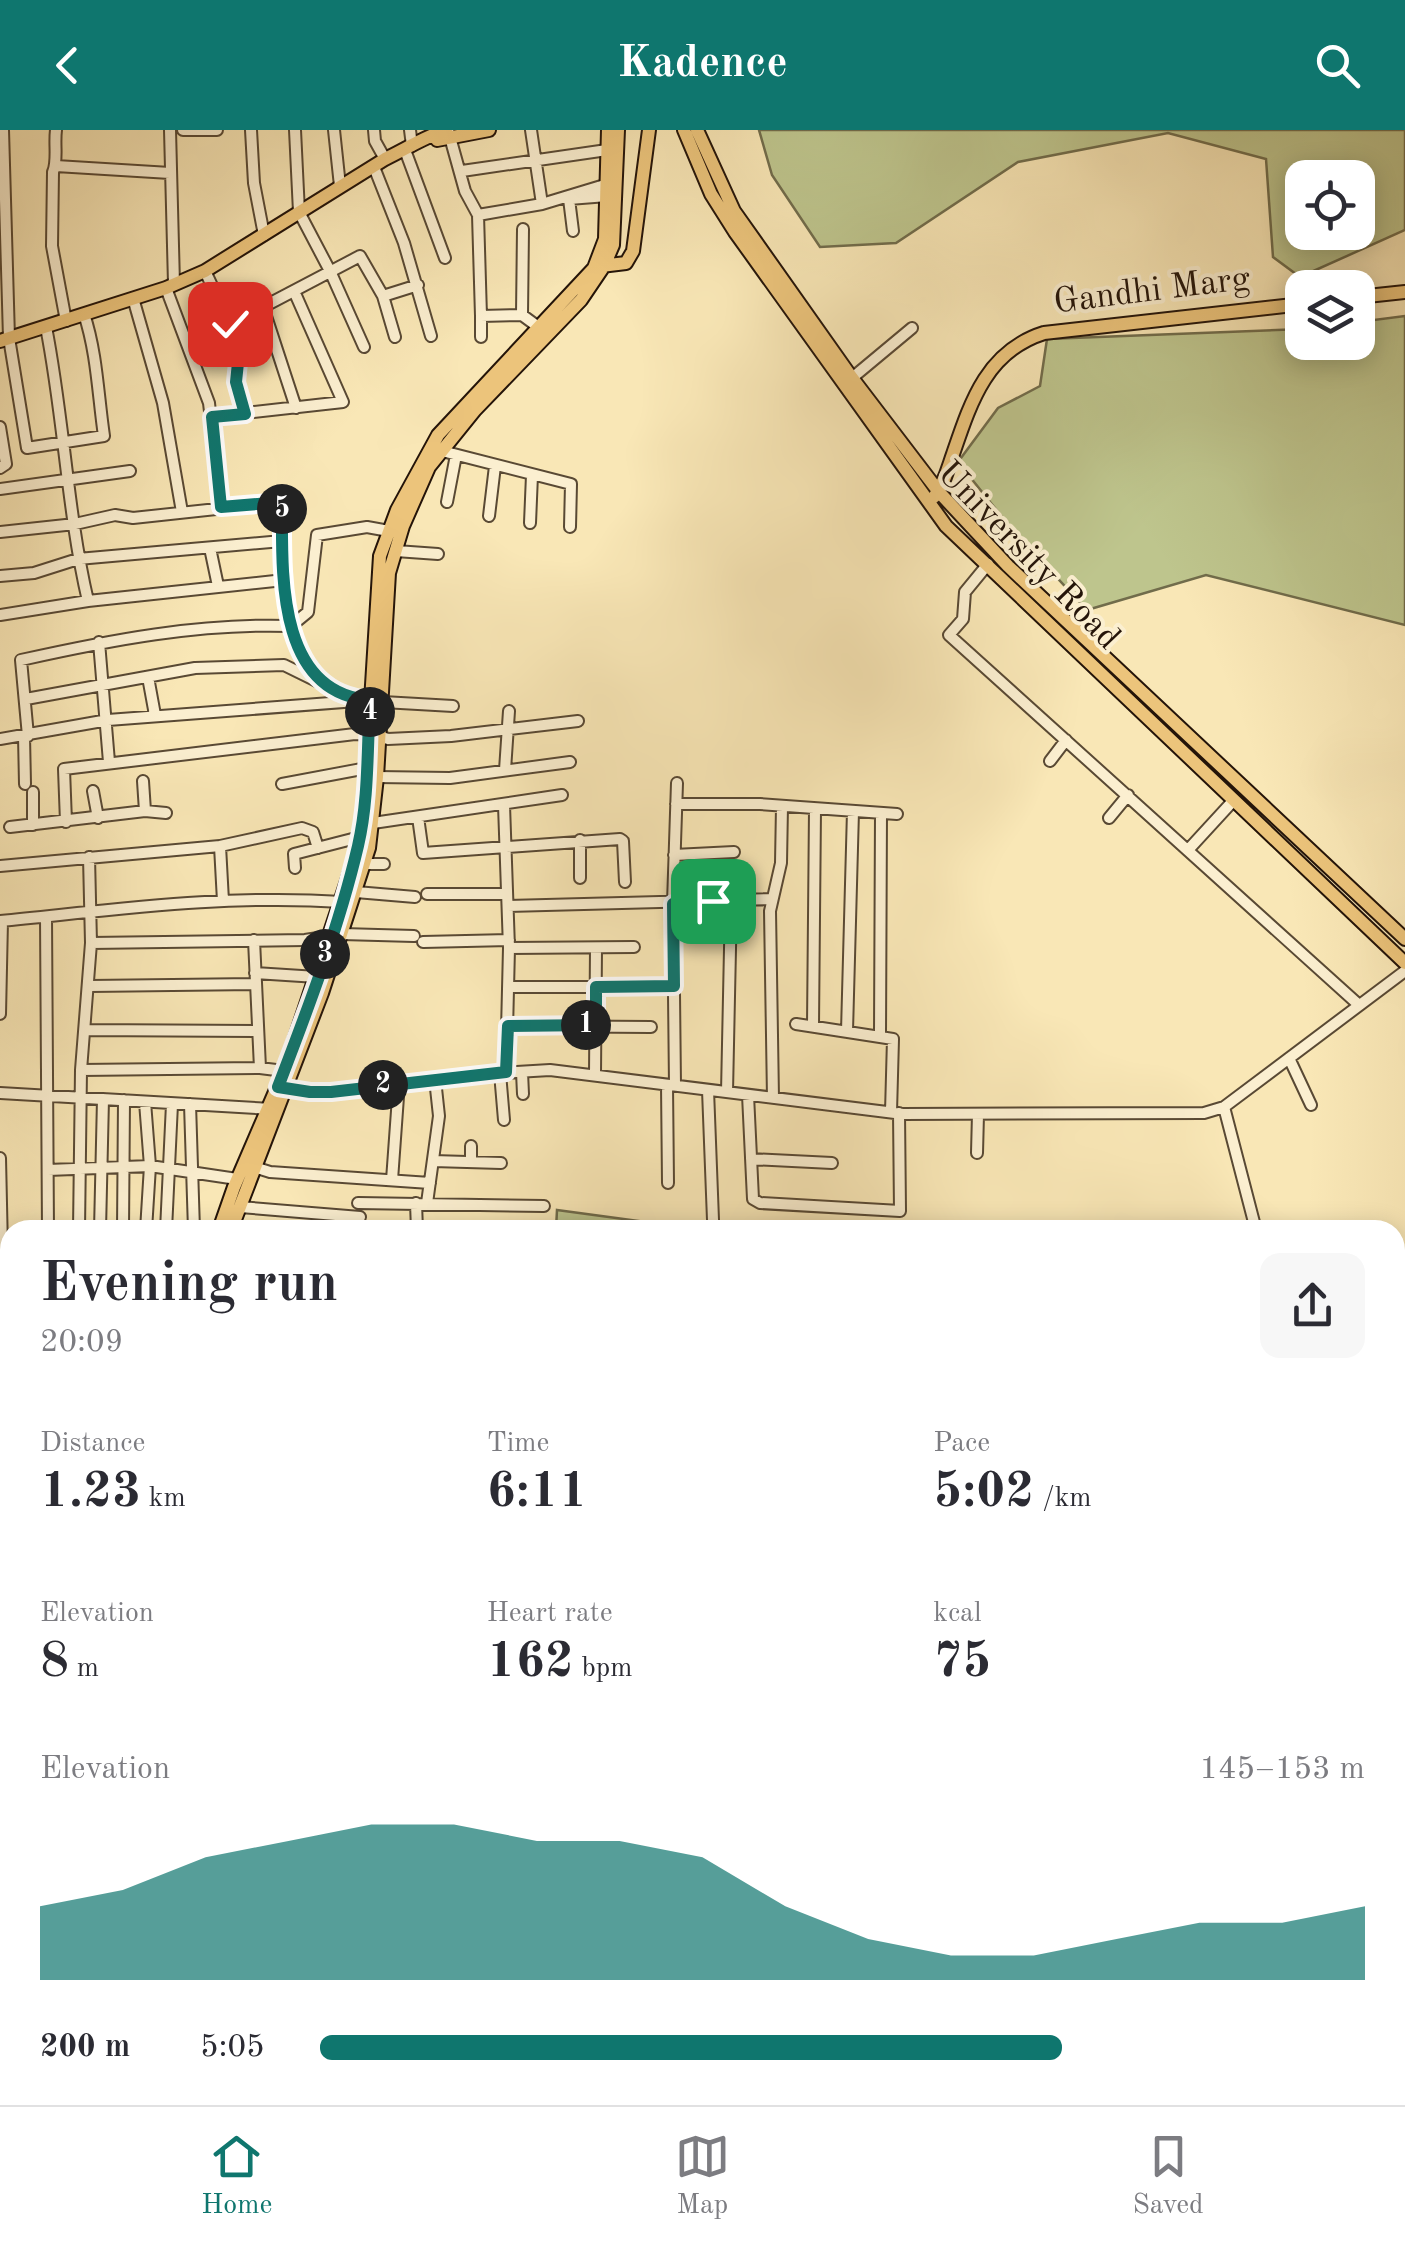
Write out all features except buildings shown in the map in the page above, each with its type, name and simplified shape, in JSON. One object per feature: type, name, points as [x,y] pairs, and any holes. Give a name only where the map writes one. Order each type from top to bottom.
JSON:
[{"type":"main road","points":[[5,339],[205,271],[340,186],[411,147],[448,132],[489,130]]},
{"type":"main road","points":[[282,1088],[284,1071],[317,977],[356,892],[373,823],[378,569],[389,531],[438,434],[537,326],[600,266],[606,239],[608,130]]},
{"type":"main road","points":[[376,701],[389,573],[429,467],[449,453],[476,410],[581,300],[613,246],[618,130]]},
{"type":"main road","points":[[600,266],[626,263],[636,244],[649,130]]},
{"type":"main road","name":"University Road","points":[[684,130],[697,139],[724,216],[939,492],[1008,566],[1405,939]]},
{"type":"main road","points":[[1375,295],[1405,292]]},
{"type":"main road","name":"University Road","points":[[792,302],[928,504],[1405,967]]},
{"type":"main road","name":"Gandhi Marg","points":[[928,504],[939,492],[967,413],[996,361],[1023,339],[1044,332],[1285,306]]},
{"type":"main road","points":[[235,1220],[337,935],[372,773]]},
{"type":"main road","points":[[223,1220],[237,1179],[274,1110]]},
{"type":"street","points":[[3,130],[5,339],[27,448]]},
{"type":"street","points":[[56,130],[52,246],[66,320]]},
{"type":"street","points":[[170,130],[170,286],[212,417],[221,507]]},
{"type":"street","points":[[183,130],[217,130]]},
{"type":"street","points":[[252,130],[254,183],[264,236]]},
{"type":"street","points":[[295,130],[299,212],[364,347]]},
{"type":"street","points":[[334,130],[340,186]]},
{"type":"street","points":[[374,130],[379,163],[431,336]]},
{"type":"street","points":[[410,130],[411,147],[445,258]]},
{"type":"street","points":[[531,130],[542,204]]},
{"type":"street","points":[[448,132],[465,191],[478,215],[481,337]]},
{"type":"street","points":[[462,170],[607,150]]},
{"type":"street","points":[[56,166],[170,173]]},
{"type":"street","points":[[478,215],[607,190]]},
{"type":"street","points":[[573,231],[569,199],[607,190]]},
{"type":"street","points":[[522,315],[523,229]]},
{"type":"street","points":[[296,408],[263,307],[360,256],[383,296],[395,337]]},
{"type":"street","points":[[205,271],[239,353],[236,382],[245,414]]},
{"type":"street","points":[[383,296],[418,285]]},
{"type":"street","points":[[212,417],[343,402],[294,292]]},
{"type":"street","points":[[133,298],[164,403],[182,512]]},
{"type":"street","points":[[9,452],[104,436],[94,344],[84,314]]},
{"type":"street","points":[[482,316],[522,315],[537,326]]},
{"type":"street","points":[[46,327],[78,559],[88,601]]},
{"type":"street","points":[[852,378],[912,328]]},
{"type":"street","points":[[0,428],[6,464],[0,468]]},
{"type":"street","points":[[447,502],[449,453],[571,484],[570,527]]},
{"type":"street","points":[[488,516],[495,466]]},
{"type":"street","points":[[0,490],[130,471]]},
{"type":"street","points":[[530,523],[532,475]]},
{"type":"street","points":[[0,532],[116,515],[133,518],[282,502],[284,580],[291,626],[318,682]]},
{"type":"street","points":[[33,825],[21,660],[100,642],[211,627],[291,626],[308,612],[318,535],[367,528],[389,531]]},
{"type":"street","points":[[0,576],[34,573],[78,559],[282,541]]},
{"type":"street","points":[[210,548],[218,586]]},
{"type":"street","points":[[396,550],[438,554]]},
{"type":"street","points":[[988,564],[966,592],[963,620],[949,635],[1359,1005]]},
{"type":"street","points":[[0,615],[88,601],[284,580]]},
{"type":"street","points":[[100,642],[109,762]]},
{"type":"street","points":[[26,699],[194,668],[284,665],[354,699]]},
{"type":"street","points":[[148,676],[155,716]]},
{"type":"street","points":[[0,739],[108,720],[354,699],[453,706]]},
{"type":"street","points":[[504,770],[509,711]]},
{"type":"street","points":[[66,822],[64,769],[355,734],[388,739],[505,731],[578,721]]},
{"type":"street","points":[[1050,761],[1066,740]]},
{"type":"street","points":[[282,784],[372,773],[450,778],[570,762]]},
{"type":"street","points":[[143,782],[145,811]]},
{"type":"street","points":[[668,1183],[677,783]]},
{"type":"street","points":[[94,791],[98,818]]},
{"type":"street","points":[[373,823],[562,795]]},
{"type":"street","points":[[1109,818],[1128,795]]},
{"type":"street","points":[[1188,850],[1234,801]]},
{"type":"street","points":[[676,804],[897,814]]},
{"type":"street","points":[[504,805],[509,944],[504,1120]]},
{"type":"street","points":[[773,1098],[770,899],[781,863],[782,806]]},
{"type":"street","points":[[813,1026],[815,809]]},
{"type":"street","points":[[10,828],[145,811],[166,813]]},
{"type":"street","points":[[847,1030],[853,811]]},
{"type":"street","points":[[880,1035],[881,813]]},
{"type":"street","points":[[418,816],[423,853],[506,844],[624,841],[624,882]]},
{"type":"street","points":[[0,866],[220,846],[302,828],[313,832],[318,848]]},
{"type":"street","points":[[295,868],[294,854],[360,837]]},
{"type":"street","points":[[580,840],[580,878]]},
{"type":"street","points":[[220,846],[224,900]]},
{"type":"street","points":[[674,855],[734,852]]},
{"type":"street","points":[[79,1220],[81,1070],[90,986],[88,858]]},
{"type":"street","points":[[365,864],[384,864]]},
{"type":"street","points":[[356,892],[673,904],[770,899]]},
{"type":"street","points":[[0,1014],[1,921],[224,900],[342,902]]},
{"type":"street","points":[[727,1092],[731,900]]},
{"type":"street","points":[[46,917],[48,1220]]},
{"type":"street","points":[[91,943],[305,940],[337,935],[634,947]]},
{"type":"street","points":[[254,940],[260,1068]]},
{"type":"street","points":[[595,1076],[596,948]]},
{"type":"street","points":[[282,1088],[331,1092],[550,1070],[895,1113],[1204,1113],[1224,1108],[1405,967]]},
{"type":"street","points":[[90,986],[317,977]]},
{"type":"street","points":[[508,987],[674,986]]},
{"type":"street","points":[[748,1095],[756,1202],[900,1211],[892,1040],[796,1024]]},
{"type":"street","points":[[508,1026],[651,1027]]},
{"type":"street","points":[[84,1030],[256,1031]]},
{"type":"street","points":[[1289,1058],[1311,1105]]},
{"type":"street","points":[[81,1070],[284,1071]]},
{"type":"street","points":[[522,1072],[523,1094]]},
{"type":"street","points":[[419,1220],[430,1183],[439,1116],[435,1079]]},
{"type":"street","points":[[392,1180],[399,1083]]},
{"type":"street","points":[[708,1090],[712,1220]]},
{"type":"street","points":[[0,1093],[274,1110]]},
{"type":"street","points":[[100,1220],[103,1099]]},
{"type":"street","points":[[123,1220],[124,1100]]},
{"type":"street","points":[[145,1102],[150,1166],[147,1220]]},
{"type":"street","points":[[167,1220],[172,1104]]},
{"type":"street","points":[[190,1104],[194,1220]]},
{"type":"street","points":[[1224,1108],[1253,1220]]},
{"type":"street","points":[[978,1114],[978,1153]]},
{"type":"street","points":[[472,1146],[472,1162]]},
{"type":"street","points":[[0,1158],[3,1220]]},
{"type":"street","points":[[751,1159],[832,1163]]},
{"type":"street","points":[[433,1161],[501,1163]]},
{"type":"street","points":[[48,1170],[150,1166],[237,1179]]},
{"type":"street","points":[[254,1167],[270,1172],[430,1183]]},
{"type":"street","points":[[358,1203],[544,1206]]},
{"type":"street","points":[[240,1207],[360,1216]]},
{"type":"green space","points":[[759,130],[1405,130],[1405,230],[1375,243],[1375,160],[1285,160],[1285,250],[1360,250],[1316,270],[1291,270],[1273,257],[1266,159],[1168,133],[1018,162],[896,243],[820,247],[772,175]]},
{"type":"green space","points":[[1405,316],[1405,625],[1206,575],[1087,610],[1011,528],[958,462],[998,408],[1040,386],[1047,339],[1285,330],[1285,360],[1375,360],[1375,320]]},
{"type":"green space","points":[[557,1210],[631,1220],[556,1220]]},
{"type":"route","points":[[230,324],[239,353],[236,382],[245,414],[212,417],[221,507],[282,502],[284,580],[291,626],[302,653],[318,682],[354,699],[370,700],[365,798],[358,845],[278,1087],[331,1092],[506,1072],[508,1026],[596,1025],[596,987],[674,986],[673,904],[713,901]]}]
